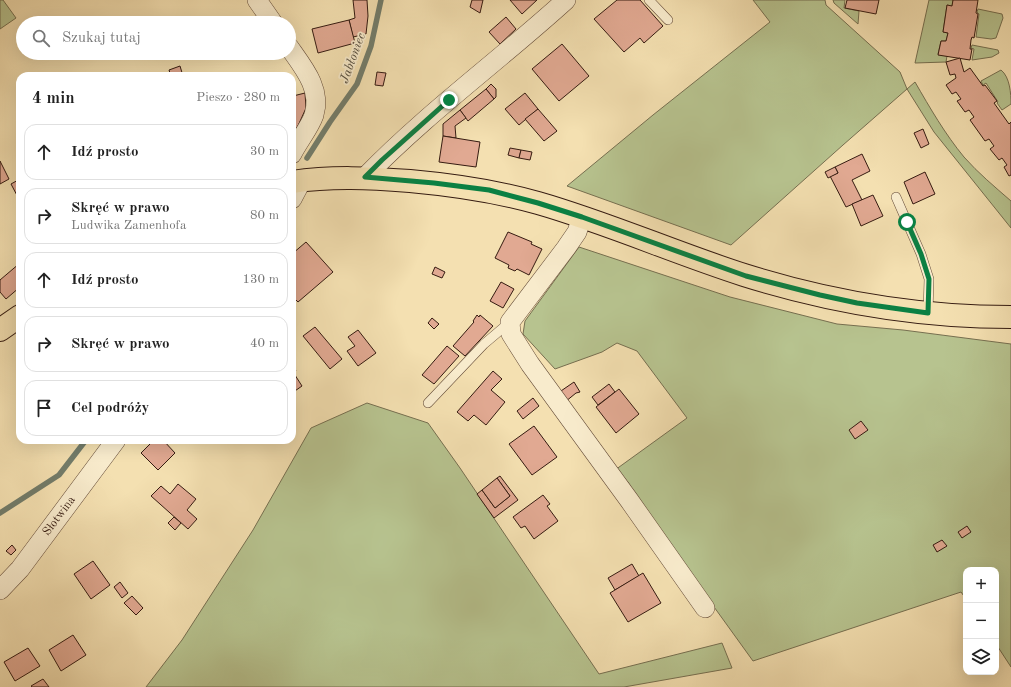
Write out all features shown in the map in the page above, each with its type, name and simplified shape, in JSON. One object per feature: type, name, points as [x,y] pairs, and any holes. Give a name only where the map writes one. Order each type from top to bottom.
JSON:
[{"type":"main road","points":[[296,187],[337,178],[365,177],[434,183],[489,190],[582,217],[746,276],[820,295],[857,303],[928,313],[1011,317]]},
{"type":"main road","points":[[0,330],[16,319]]},
{"type":"street","points":[[257,0],[268,16]]},
{"type":"street","points":[[365,177],[443,105],[526,36],[566,0]]},
{"type":"street","points":[[296,58],[315,89],[316,102],[313,116],[296,147]]},
{"type":"street","points":[[582,217],[577,232],[510,322],[511,334],[530,364],[630,500],[706,608]]},
{"type":"street","name":"Słotwina","points":[[0,590],[20,569],[113,444]]},
{"type":"lane","points":[[649,0],[668,20]]},
{"type":"lane","points":[[896,197],[921,254],[929,279],[928,313]]},
{"type":"lane","points":[[428,403],[484,344],[510,322]]},
{"type":"green space","points":[[0,0],[3,0],[16,18],[0,29]]},
{"type":"green space","points":[[753,0],[825,0],[826,5],[900,72],[907,89],[731,245],[567,186],[770,22]]},
{"type":"green space","points":[[833,0],[845,0],[844,8],[859,11],[858,24],[834,3]]},
{"type":"green space","points":[[929,0],[953,0],[952,6],[947,5],[943,32],[948,33],[946,41],[941,41],[938,54],[947,56],[946,62],[915,63]]},
{"type":"green space","points":[[978,9],[1002,14],[1003,18],[996,38],[991,39],[976,37],[979,14],[977,12]]},
{"type":"green space","points":[[972,45],[998,50],[999,53],[992,57],[972,60],[974,49],[971,48]]},
{"type":"green space","points":[[1001,70],[1008,81],[1011,100],[1011,104],[1002,110],[986,83],[983,85],[981,81]]},
{"type":"green space","points":[[915,82],[944,130],[964,157],[1011,201],[1011,228],[934,132],[907,89]]},
{"type":"green space","points":[[579,247],[730,297],[837,324],[903,330],[1011,344],[1011,667],[999,649],[999,567],[963,567],[963,595],[961,592],[753,661],[629,489],[630,485],[622,475],[615,470],[687,418],[637,351],[617,343],[602,352],[555,369],[523,334],[525,321]]},
{"type":"green space","points":[[367,403],[428,423],[599,674],[722,643],[732,668],[624,687],[146,687],[182,640],[253,530],[311,428]]},
{"type":"building","points":[[353,0],[367,0],[368,16],[366,34],[353,37],[349,20],[355,18]]},
{"type":"building","points":[[472,0],[483,0],[480,13],[470,7]]},
{"type":"building","points":[[510,0],[537,0],[522,14]]},
{"type":"building","points":[[617,0],[640,0],[663,26],[644,43],[640,38],[624,52],[594,19]]},
{"type":"building","points":[[847,0],[879,0],[876,14],[845,8]]},
{"type":"building","points":[[953,0],[978,0],[976,13],[978,14],[974,38],[972,37],[971,40],[970,49],[972,49],[970,60],[938,55],[941,41],[946,41],[948,33],[943,32],[947,5],[952,6]]},
{"type":"building","points":[[506,17],[516,29],[500,44],[489,32]]},
{"type":"building","points":[[349,20],[355,43],[318,53],[312,29]]},
{"type":"building","points":[[562,44],[589,76],[559,101],[532,69]]},
{"type":"building","points":[[960,58],[964,72],[970,68],[983,86],[985,85],[997,101],[994,103],[1009,124],[1011,122],[1011,175],[1009,176],[1004,167],[1007,165],[1002,158],[999,160],[990,149],[994,146],[989,139],[985,141],[970,120],[974,117],[969,110],[965,112],[957,101],[961,99],[956,92],[952,94],[946,85],[956,78],[955,74],[950,75],[946,62]]},
{"type":"building","points":[[180,66],[182,72],[170,72],[169,70]]},
{"type":"building","points":[[377,72],[386,73],[383,86],[375,85]]},
{"type":"building","points":[[491,84],[496,89],[496,97],[494,99],[486,89]]},
{"type":"building","points":[[486,89],[494,99],[468,121],[460,110]]},
{"type":"building","points":[[305,93],[306,108],[297,128],[296,127],[296,95]]},
{"type":"building","points":[[525,93],[538,109],[519,125],[505,109]]},
{"type":"building","points":[[538,109],[557,131],[544,141],[525,119]]},
{"type":"building","points":[[460,110],[466,118],[455,126],[456,138],[443,136],[443,124]]},
{"type":"building","points":[[923,129],[929,144],[921,148],[914,133]]},
{"type":"building","points":[[443,136],[480,142],[476,167],[439,162]]},
{"type":"building","points":[[510,148],[521,150],[519,158],[508,155]]},
{"type":"building","points":[[521,150],[532,152],[530,160],[519,158]]},
{"type":"building","points":[[862,154],[870,171],[852,180],[862,200],[846,207],[830,176],[838,173],[835,167]]},
{"type":"building","points":[[0,161],[9,179],[0,184]]},
{"type":"building","points":[[835,167],[838,173],[828,178],[825,172]]},
{"type":"building","points":[[925,172],[935,194],[913,204],[904,182]]},
{"type":"building","points":[[16,181],[16,193],[11,184]]},
{"type":"building","points":[[873,195],[883,216],[861,226],[852,204]]},
{"type":"building","points":[[508,232],[532,242],[531,244],[542,249],[529,275],[517,269],[515,271],[508,268],[509,265],[495,258]]},
{"type":"building","points":[[306,242],[333,272],[298,302],[296,300],[296,251]]},
{"type":"building","points":[[16,266],[16,290],[6,299],[0,292],[0,280]]},
{"type":"building","points":[[435,267],[445,272],[442,278],[432,274]]},
{"type":"building","points":[[501,282],[514,289],[503,308],[490,301]]},
{"type":"building","points":[[477,315],[479,317],[480,315],[493,326],[465,356],[453,346],[474,322],[473,321]]},
{"type":"building","points":[[432,318],[439,324],[434,329],[428,323]]},
{"type":"building","points":[[315,327],[342,359],[330,369],[303,336]]},
{"type":"building","points":[[358,330],[376,353],[358,366],[347,351],[355,346],[348,337]]},
{"type":"building","points":[[447,346],[459,356],[434,384],[422,375]]},
{"type":"building","points":[[493,371],[502,379],[491,390],[505,402],[486,425],[474,415],[468,421],[457,412]]},
{"type":"building","points":[[296,377],[302,386],[296,390]]},
{"type":"building","points":[[574,382],[580,392],[576,393],[565,402],[558,393]]},
{"type":"building","points":[[609,384],[615,392],[598,405],[592,397]]},
{"type":"building","points":[[619,389],[639,414],[616,433],[596,407]]},
{"type":"building","points":[[533,398],[539,406],[523,419],[517,411]]},
{"type":"building","points":[[861,421],[868,430],[855,439],[849,430]]},
{"type":"building","points":[[534,426],[557,457],[532,475],[509,444]]},
{"type":"building","points":[[150,444],[167,444],[175,453],[158,470],[141,453]]},
{"type":"building","points":[[500,476],[518,500],[494,518],[477,494],[482,490],[495,508],[510,496],[497,478]]},
{"type":"building","points":[[497,478],[510,496],[495,508],[482,490]]},
{"type":"building","points":[[178,484],[196,499],[187,510],[197,519],[188,529],[151,496],[161,486],[170,494]]},
{"type":"building","points":[[543,495],[550,504],[547,506],[558,521],[534,539],[525,526],[521,528],[513,517]]},
{"type":"building","points":[[174,517],[181,523],[175,530],[168,523]]},
{"type":"building","points":[[967,526],[971,532],[962,538],[958,532]]},
{"type":"building","points":[[942,540],[947,546],[937,552],[933,545]]},
{"type":"building","points":[[12,545],[16,550],[11,555],[6,551]]},
{"type":"building","points":[[93,561],[110,585],[91,599],[74,574]]},
{"type":"building","points":[[632,564],[639,576],[615,590],[608,578]]},
{"type":"building","points":[[643,573],[661,603],[628,622],[610,593]]},
{"type":"building","points":[[120,582],[128,593],[122,598],[114,587]]},
{"type":"building","points":[[132,596],[143,608],[136,615],[124,603]]},
{"type":"building","points":[[73,635],[86,655],[61,671],[49,650]]},
{"type":"building","points":[[28,648],[40,666],[15,681],[4,662]]},
{"type":"building","points":[[43,679],[49,687],[31,686]]},
{"type":"waterway","name":"Jabłoniec","points":[[307,158],[357,84],[371,46],[381,0]]},
{"type":"waterway","name":"Jabłoniec","points":[[0,513],[59,475],[83,444]]},
{"type":"route","points":[[449,100],[365,177],[434,183],[489,190],[582,217],[746,276],[857,303],[928,313],[929,279],[921,254],[907,222]]}]
